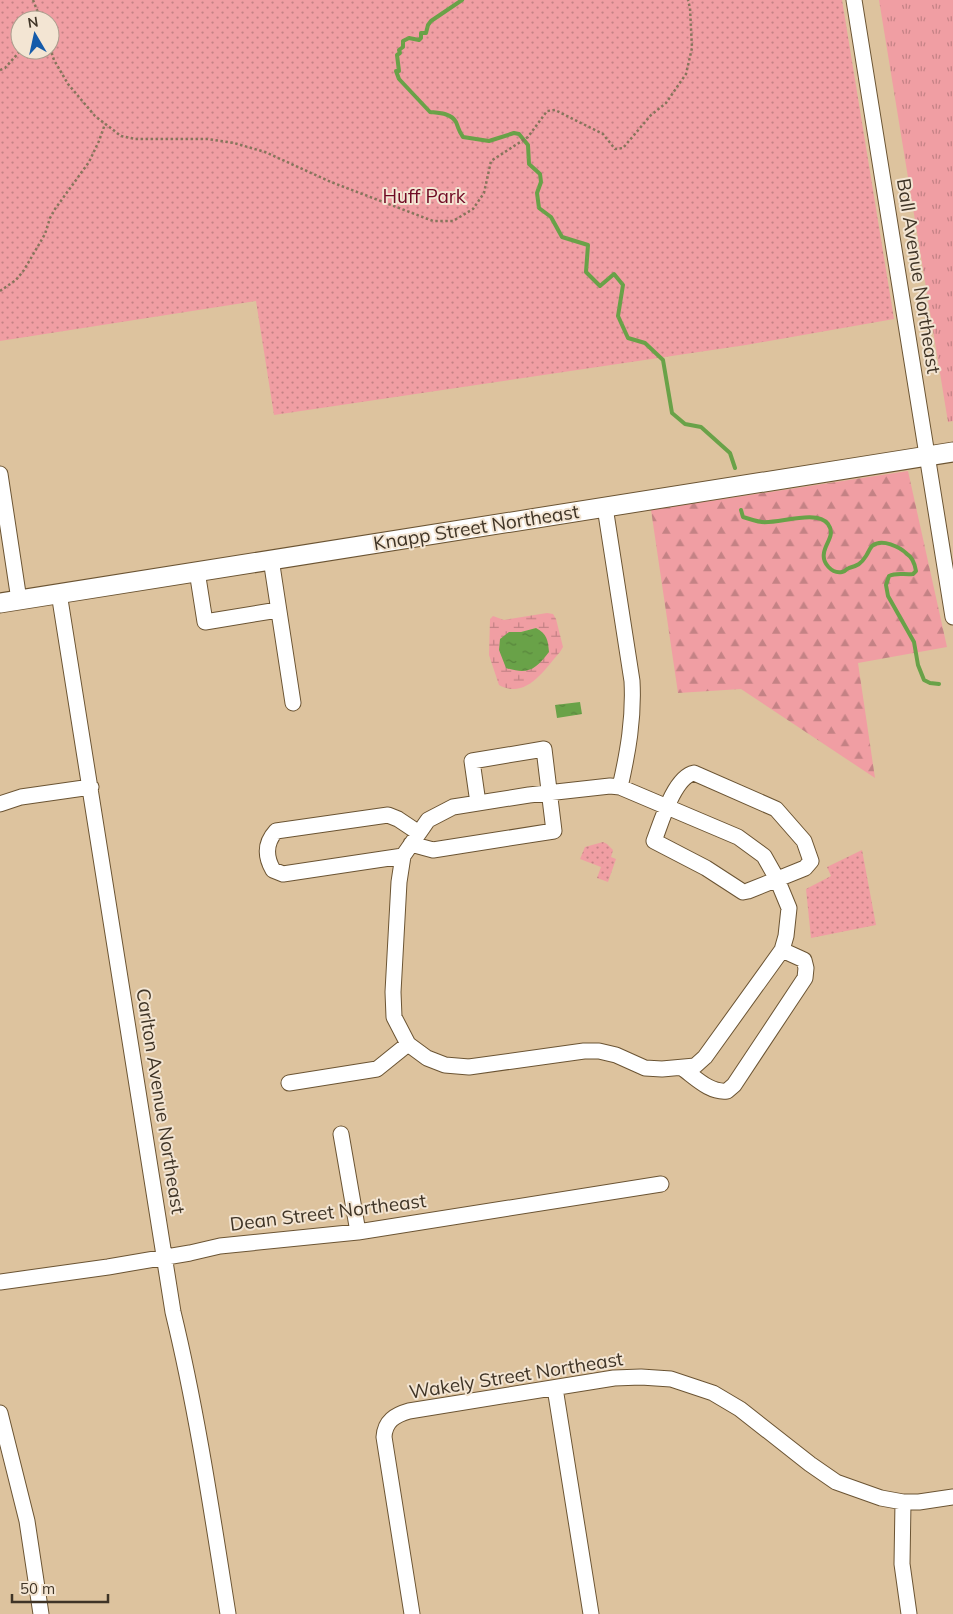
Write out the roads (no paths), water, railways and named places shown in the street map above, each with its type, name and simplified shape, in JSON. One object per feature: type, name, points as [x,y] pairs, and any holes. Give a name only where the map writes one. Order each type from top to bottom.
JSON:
[{"type":"main road","name":"Knapp Street Northeast","points":[[0,603],[953,452]]},
{"type":"street","name":"Ball Avenue Northeast","points":[[854,0],[953,617]]},
{"type":"street","points":[[0,474],[19,600]]},
{"type":"street","points":[[604,507],[632,681],[633,703],[629,751],[620,788]]},
{"type":"street","points":[[271,559],[293,703]]},
{"type":"street","points":[[197,571],[205,622],[278,610]]},
{"type":"street","name":"Carlton Avenue Northeast","points":[[59,593],[173,1312],[203,1460],[228,1614]]},
{"type":"street","points":[[411,845],[398,819],[388,815],[276,831],[270,837],[267,845],[269,863],[273,870],[283,874],[411,845],[433,850],[554,831],[544,749],[472,760],[478,803]]},
{"type":"street","points":[[689,774],[694,774],[776,809],[804,841],[812,861],[805,868],[743,892],[706,868],[654,841],[667,807],[682,779],[689,774]]},
{"type":"street","points":[[610,786],[620,788],[738,837],[764,856],[777,879],[789,908],[786,936],[782,950],[705,1057],[695,1066],[662,1069],[645,1068],[616,1055],[584,1051],[470,1067],[445,1065],[426,1058],[408,1044],[394,1017],[393,992],[398,882],[411,845],[428,820],[453,807],[610,786]]},
{"type":"street","points":[[0,804],[21,797],[90,787]]},
{"type":"street","points":[[682,1068],[710,1088],[722,1092],[728,1091],[734,1084],[805,978],[806,968],[804,960],[782,950]]},
{"type":"street","points":[[289,1083],[377,1069],[408,1044]]},
{"type":"street","points":[[341,1134],[358,1232]]},
{"type":"street","name":"Dean Street Northeast","points":[[0,1282],[108,1267],[220,1246],[358,1232],[661,1184]]},
{"type":"street","name":"Wakely Street Northeast","points":[[412,1614],[384,1437],[386,1427],[396,1415],[409,1411],[627,1377],[671,1380],[700,1388],[726,1400],[836,1482],[880,1498],[902,1502],[953,1497]]},
{"type":"street","points":[[556,1388],[591,1614]]},
{"type":"street","points":[[0,1413],[27,1521],[40,1614]]},
{"type":"street","points":[[902,1502],[902,1564],[909,1614]]},
{"type":"water","points":[[536,628],[546,638],[549,652],[535,667],[526,671],[506,668],[499,650],[500,639],[509,632],[521,632]]},
{"type":"water","points":[[580,702],[582,714],[557,718],[555,705]]},
{"type":"waterway","points":[[462,0],[431,21],[426,33],[421,33],[419,40],[409,38],[403,41],[403,47],[397,55],[399,71],[396,71],[399,79],[430,112],[444,114],[454,119],[463,137],[489,141],[514,133],[519,134],[528,145],[529,164],[540,174],[541,182],[537,193],[539,208],[551,217],[562,237],[588,245],[586,272],[600,286],[614,274],[623,285],[618,316],[628,338],[645,343],[663,360],[672,413],[685,424],[701,427],[730,453],[735,468]]},
{"type":"waterway","points":[[741,510],[743,517],[762,522],[807,517],[823,520],[828,524],[831,532],[825,549],[824,557],[826,564],[831,570],[838,572],[844,572],[859,564],[872,546],[876,544],[891,544],[909,555],[916,571],[913,574],[889,576],[886,585],[888,596],[914,642],[918,665],[924,680],[939,684]]},
{"type":"park label","name":"Huff Park","points":[[424,196]]}]
